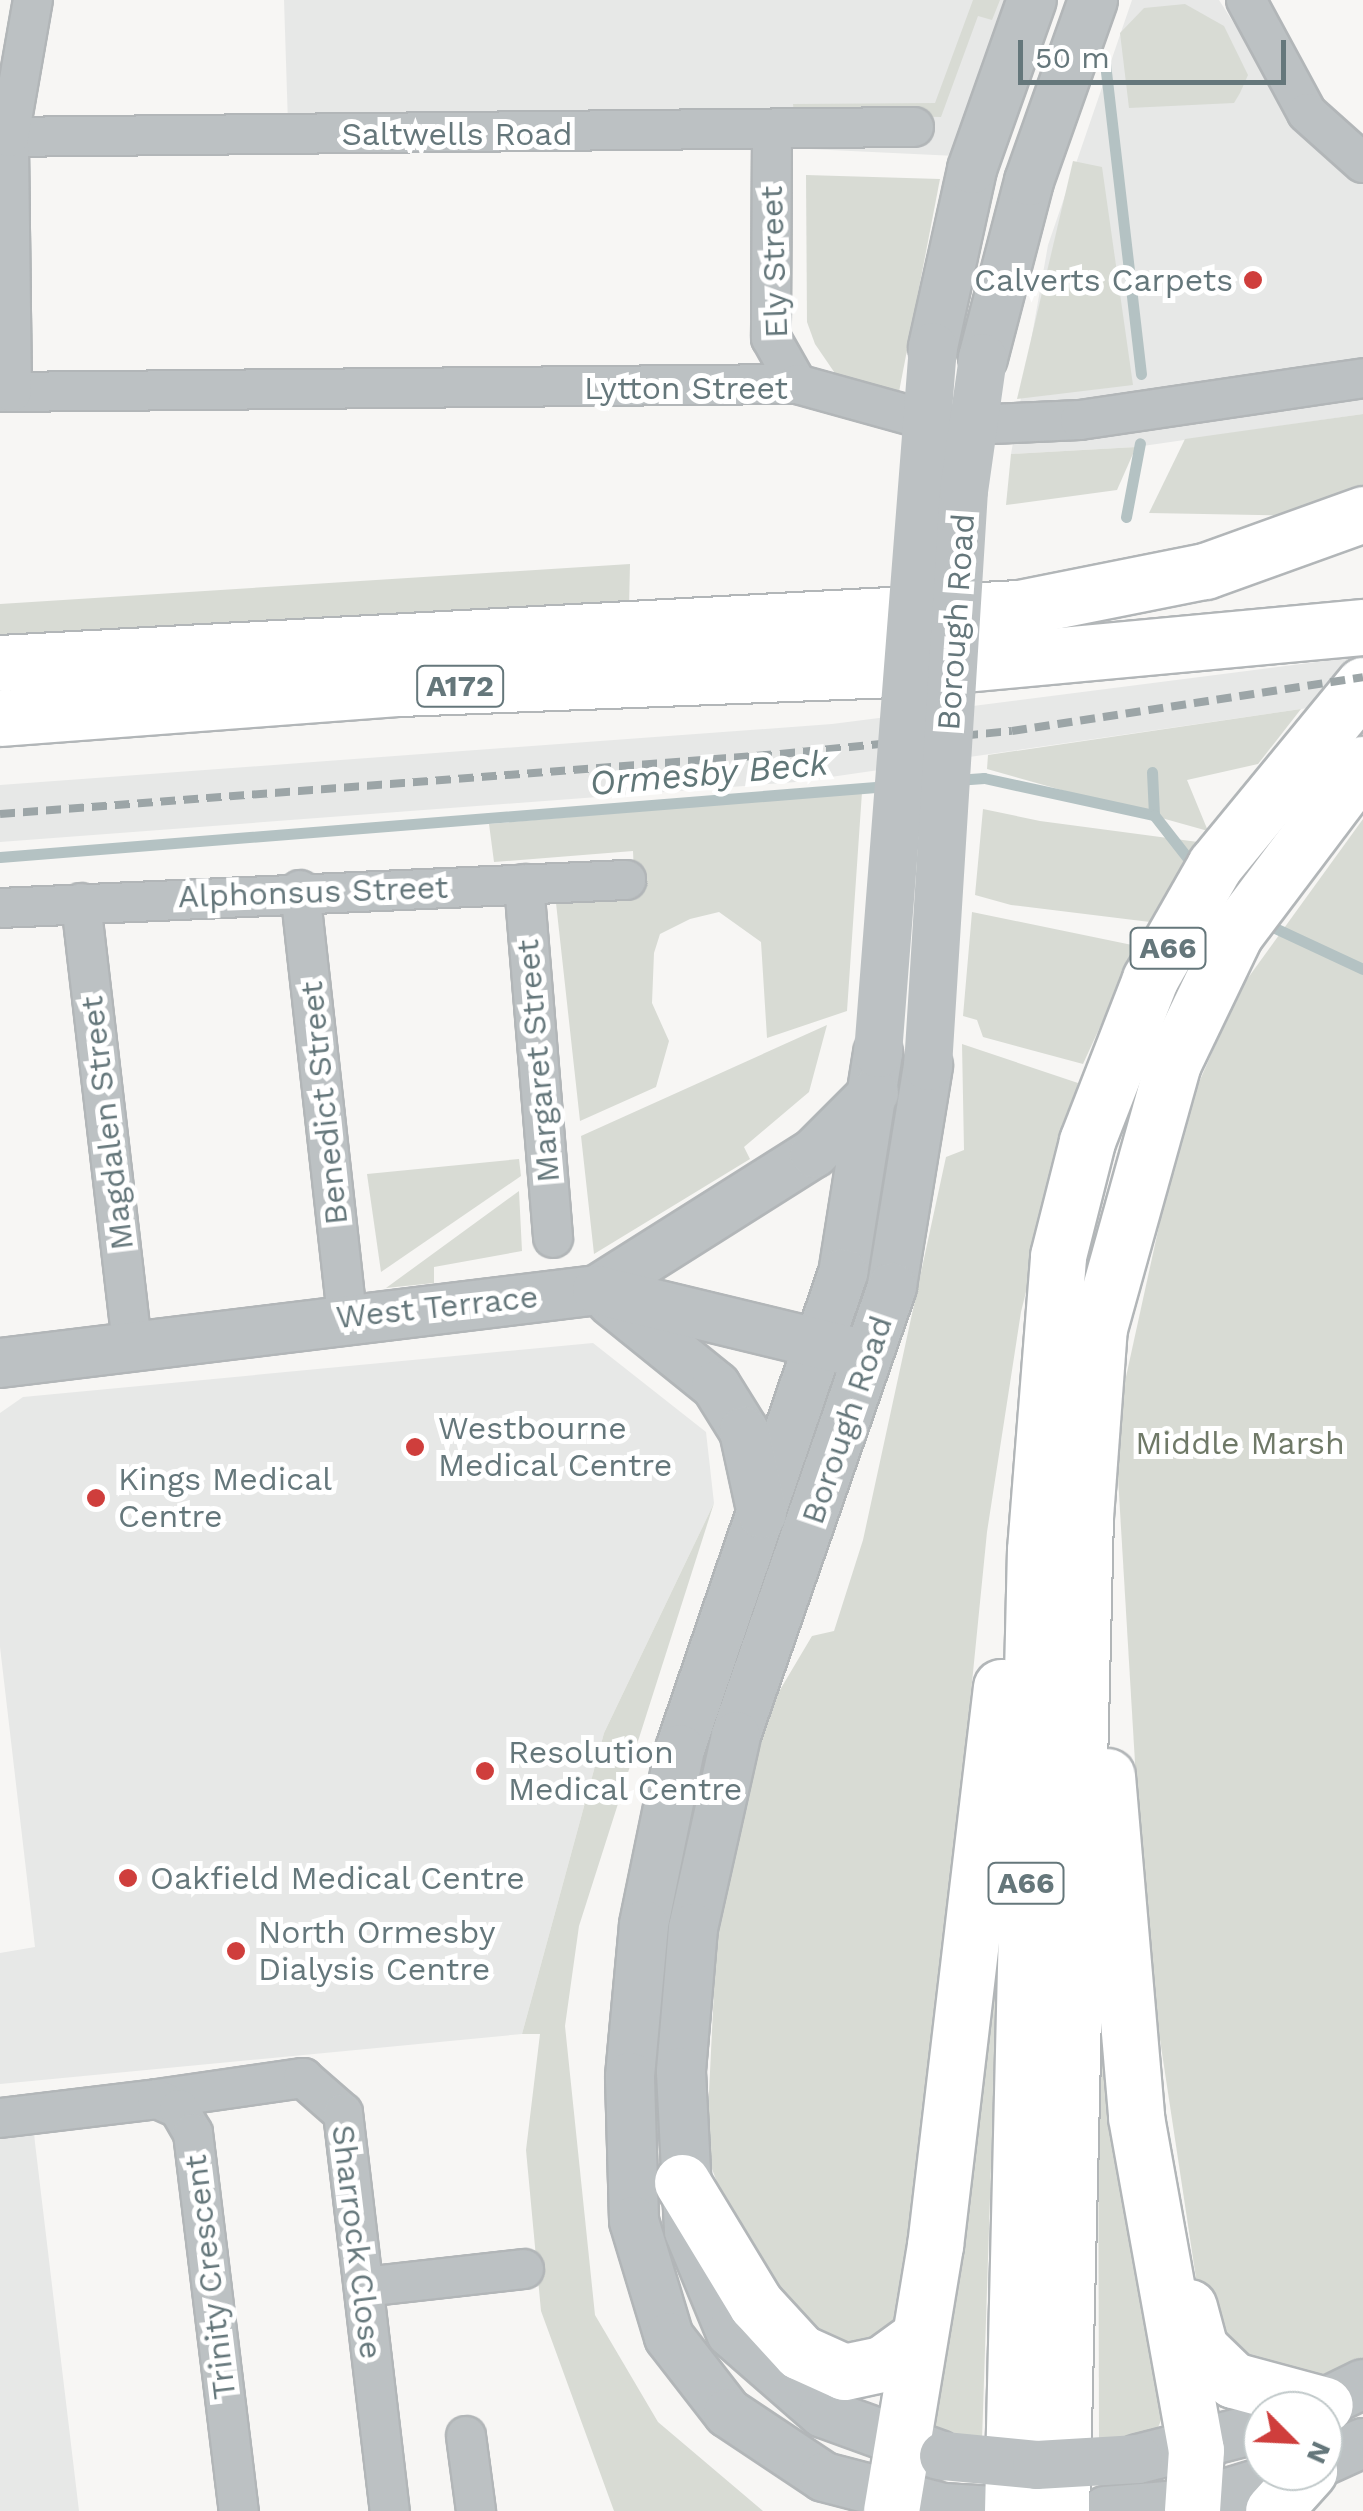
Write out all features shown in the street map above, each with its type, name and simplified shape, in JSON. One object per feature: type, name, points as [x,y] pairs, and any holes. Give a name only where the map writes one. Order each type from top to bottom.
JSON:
[{"type":"highway","name":"A172","points":[[0,663],[1020,608],[1205,570],[1363,514]]},
{"type":"highway","name":"A172","points":[[0,718],[400,688],[920,668],[1363,628]]},
{"type":"highway","name":"A66","points":[[1012,2511],[1035,1550],[1058,1256],[1087,1141],[1150,979],[1215,865],[1363,685]]},
{"type":"highway","name":"A66","points":[[1061,2511],[1085,1518],[1099,1328],[1173,1063],[1235,934],[1363,764]]},
{"type":"highway","name":"A66","points":[[1085,1518],[1136,2117],[1196,2450]]},
{"type":"highway","name":"A66","points":[[908,2506],[921,2450],[914,2340],[944,2178],[998,1701],[1035,1550]]},
{"type":"highway","points":[[682,2182],[756,2304],[800,2352],[844,2372],[882,2364],[914,2340]]},
{"type":"highway","points":[[1152,2192],[1176,2230],[1200,2348],[1259,2391]]},
{"type":"highway","points":[[1157,2509],[1196,2450]]},
{"type":"highway","points":[[1273,2511],[1291,2491]]},
{"type":"street","points":[[6,392],[4,137],[33,0]]},
{"type":"street","name":"Borough Road","points":[[1093,0],[1068,54],[983,358],[966,472],[928,1066],[896,1270],[736,1736],[693,1928],[682,2182],[689,2231],[731,2333],[789,2391],[921,2450],[1038,2465],[1138,2459],[1196,2450],[1243,2435]]},
{"type":"street","points":[[1246,0],[1306,113],[1363,163]]},
{"type":"street","name":"Borough Road","points":[[994,2511],[908,2506],[797,2464],[728,2414],[669,2337],[634,2220],[630,2077],[644,1925],[680,1749],[822,1345],[876,1073],[933,347],[972,169],[1024,19]]},
{"type":"street","name":"Saltwells Road","points":[[4,137],[772,133],[914,126]]},
{"type":"street","name":"Ely Street","points":[[772,133],[771,338],[797,384]]},
{"type":"street","name":"Lytton Street","points":[[6,392],[797,384],[948,426],[1080,420],[1363,378]]},
{"type":"street","name":"Alphonsus Street","points":[[0,908],[300,890],[626,880]]},
{"type":"street","name":"Margaret Street","points":[[524,884],[553,1238]]},
{"type":"street","name":"Benedict Street","points":[[300,890],[348,1317]]},
{"type":"street","name":"Magdalen Street","points":[[81,903],[132,1344]]},
{"type":"street","points":[[762,1514],[744,1431],[716,1386],[596,1290],[814,1153],[876,1073]]},
{"type":"street","name":"West Terrace","points":[[0,1363],[348,1317],[596,1290],[869,1356]]},
{"type":"street","name":"Sharrock Close","points":[[157,2099],[303,2078],[327,2092],[343,2113],[390,2511]]},
{"type":"street","points":[[0,2118],[157,2099]]},
{"type":"street","name":"Trinity Crescent","points":[[157,2099],[179,2109],[192,2132],[239,2511]]},
{"type":"street","points":[[364,2287],[524,2269]]},
{"type":"street","points":[[466,2436],[476,2511]]},
{"type":"street","points":[[1157,2509],[1243,2486]]},
{"type":"shaded area","points":[[284,0],[1026,0],[956,156],[288,124]]},
{"type":"shaded area","points":[[1132,0],[1219,0],[1307,138],[1363,177],[1363,414],[1136,447],[1011,454],[1048,245]]},
{"type":"shaded area","points":[[1363,656],[1363,700],[796,782],[0,842],[0,785],[832,724]]},
{"type":"shaded area","points":[[593,1343],[706,1432],[714,1503],[604,1733],[522,2034],[0,2084],[0,1953],[35,1947],[0,1647],[0,1413],[23,1397]]},
{"type":"shaded area","points":[[34,2132],[79,2511],[0,2511],[0,2136]]},
{"type":"green space","points":[[973,0],[1000,0],[992,20],[978,16],[941,117],[794,114],[793,104],[935,103]]},
{"type":"green space","points":[[1185,4],[1224,26],[1248,75],[1240,93],[1234,103],[1129,108],[1120,33],[1144,8]]},
{"type":"green space","points":[[1073,161],[1102,167],[1133,385],[1017,399]]},
{"type":"green space","points":[[806,175],[940,179],[898,397],[843,385],[815,344],[807,322]]},
{"type":"green space","points":[[1363,414],[1363,496],[1307,516],[1149,513],[1185,439]]},
{"type":"green space","points":[[1136,447],[1117,490],[1006,505],[1011,454]]},
{"type":"green space","points":[[630,564],[629,607],[0,659],[0,604]]},
{"type":"green space","points":[[1301,709],[1258,764],[1187,780],[1208,831],[987,769],[988,755]]},
{"type":"green space","points":[[862,792],[847,1011],[767,1038],[761,942],[719,912],[690,919],[660,934],[654,953],[652,1003],[669,1041],[656,1087],[580,1121],[556,903],[635,898],[633,851],[494,862],[489,824]]},
{"type":"green space","points":[[983,809],[1040,821],[1198,842],[1150,922],[1011,905],[975,895]]},
{"type":"green space","name":"Middle Marsh","points":[[1363,819],[1363,2362],[1328,2381],[1296,2384],[1204,2331],[1146,1947],[1115,1427],[1182,1121],[1240,989]]},
{"type":"green space","points":[[972,912],[1137,946],[1083,1064],[983,1037],[977,1020],[963,1016]]},
{"type":"green space","points":[[827,1025],[809,1092],[744,1147],[750,1159],[594,1254],[581,1136]]},
{"type":"green space","points":[[962,1044],[1078,1083],[1021,1312],[987,1532],[928,2124],[894,2336],[817,2351],[726,2206],[706,2153],[718,1909],[771,1705],[812,1636],[834,1631],[863,1540],[946,1157],[964,1150]]},
{"type":"green space","points":[[519,1159],[521,1176],[381,1272],[367,1174]]},
{"type":"green space","points":[[519,1191],[522,1251],[434,1267],[434,1283],[386,1288]]},
{"type":"green space","points":[[714,1503],[579,1926],[565,2026],[595,2315],[658,2422],[763,2511],[614,2511],[541,2311],[526,2150],[540,2034],[522,2034],[604,1733]]},
{"type":"green space","points":[[994,1879],[1005,2008],[996,2016],[982,2441],[946,2435],[929,2421]]},
{"type":"green space","points":[[1098,2023],[1116,2024],[1164,2413],[1157,2430],[1099,2442]]},
{"type":"waterway","points":[[1105,63],[1141,374]]},
{"type":"waterway","points":[[1126,517],[1140,443]]},
{"type":"waterway","points":[[1152,772],[1154,815]]},
{"type":"waterway","name":"Ormesby Beck","points":[[956,780],[984,778],[1154,815],[1197,870]]},
{"type":"waterway","name":"Ormesby Beck","points":[[0,857],[888,786]]},
{"type":"waterway","name":"Ormesby Beck","points":[[1264,923],[1363,969]]},
{"type":"railway","points":[[0,814],[780,754],[1012,731],[1363,677]]},
{"type":"place","name":"Calverts Carpets","points":[[1253,280]]},
{"type":"place","name":"Westbourne Medical Centre","points":[[415,1447]]},
{"type":"place","name":"Kings Medical Centre","points":[[96,1498]]},
{"type":"place","name":"Resolution Medical Centre","points":[[485,1771]]},
{"type":"place","name":"Oakfield Medical Centre","points":[[128,1878]]},
{"type":"place","name":"North Ormesby Dialysis Centre","points":[[236,1951]]}]
